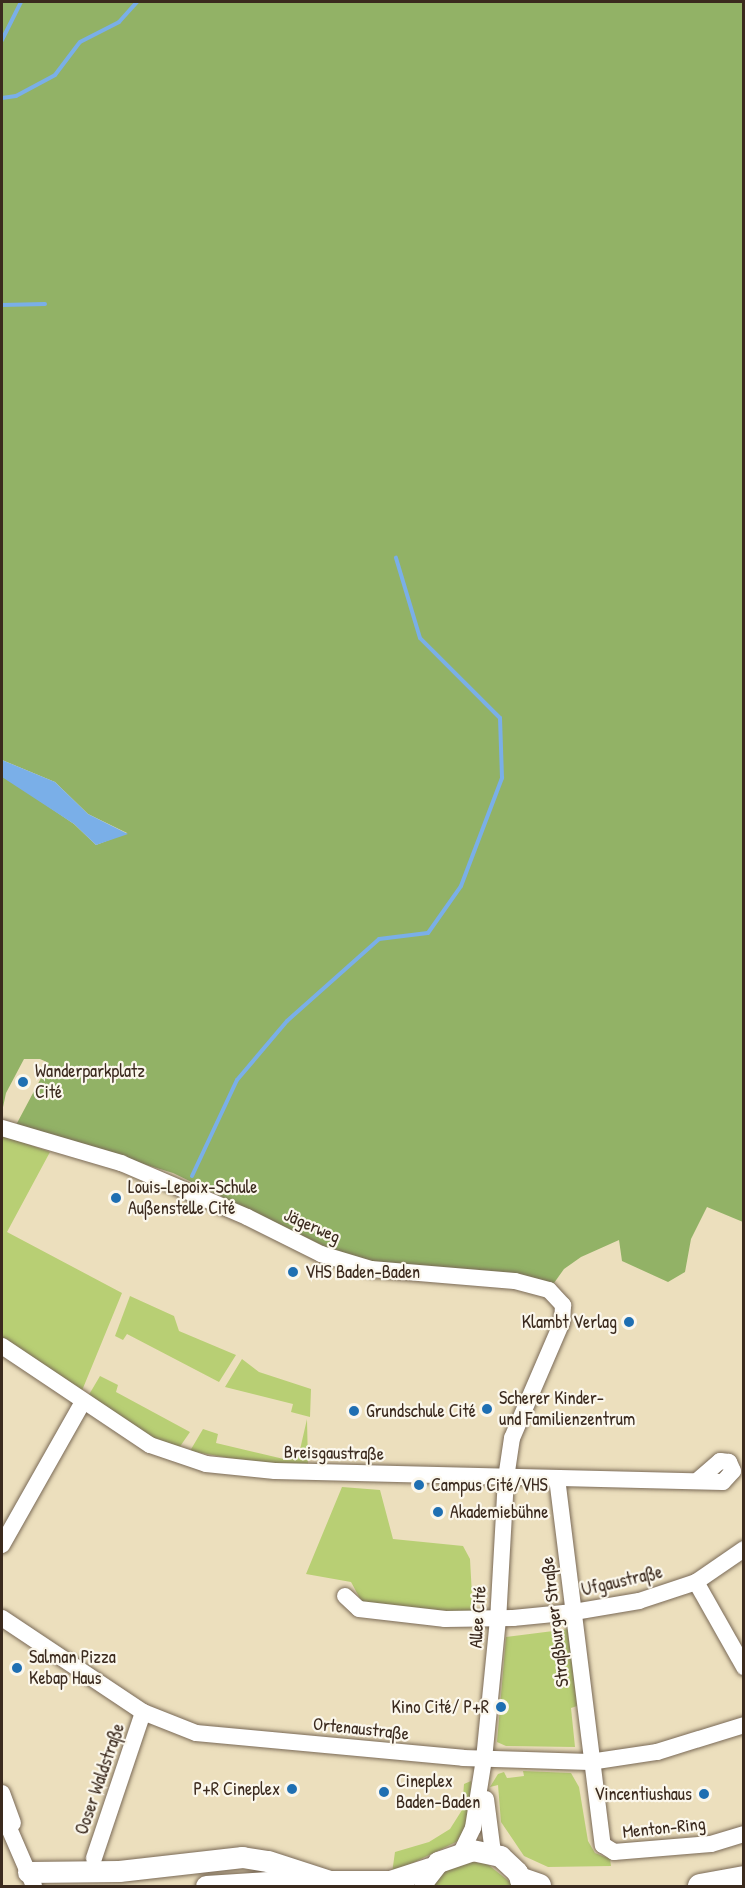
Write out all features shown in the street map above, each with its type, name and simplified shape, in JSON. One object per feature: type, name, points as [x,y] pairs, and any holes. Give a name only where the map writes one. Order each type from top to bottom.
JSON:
[{"type":"highway","points":[[700,1887],[744,1878]]},
{"type":"main road","points":[[206,1887],[390,1881],[426,1877],[462,1851],[493,1853],[528,1884]]},
{"type":"main road","points":[[31,1880],[242,1857],[268,1861],[333,1882]]},
{"type":"street","name":"Jägerweg","points":[[4,1129],[121,1163],[247,1217],[321,1254],[371,1269],[515,1281],[549,1290],[563,1305],[562,1322]]},
{"type":"street","name":"Allee Cité","points":[[462,1851],[473,1828],[484,1759],[498,1619],[506,1478],[519,1420],[562,1322]]},
{"type":"street","name":"Breisgaustraße","points":[[2,1346],[150,1445],[206,1464],[275,1472],[506,1478],[699,1479]]},
{"type":"street","points":[[2,1545],[83,1402]]},
{"type":"street","name":"Straßburger Straße","points":[[557,1478],[590,1762]]},
{"type":"street","name":"Ufgaustraße","points":[[345,1596],[359,1609],[387,1615],[498,1619],[574,1612],[639,1601],[696,1582],[744,1549]]},
{"type":"street","points":[[696,1582],[744,1667]]},
{"type":"street","name":"Ortenaustraße","points":[[2,1618],[143,1712],[196,1733],[484,1759],[590,1762],[657,1752],[744,1725]]},
{"type":"street","name":"Ooser Waldstraße","points":[[94,1858],[143,1712]]},
{"type":"street","name":"Allee Cité","points":[[484,1759],[486,1814],[493,1853]]},
{"type":"street","name":"Menton-Ring","points":[[590,1762],[601,1838],[608,1850],[711,1844],[744,1834]]},
{"type":"street","points":[[2,1793],[15,1838],[31,1880]]},
{"type":"street","points":[[2,1812],[15,1838]]},
{"type":"green space","points":[[2,2],[743,2],[743,1222],[707,1207],[691,1239],[685,1272],[668,1282],[622,1261],[619,1240],[581,1257],[564,1269],[549,1290],[371,1269],[173,1173],[16,1125],[49,1063],[40,1059],[24,1059],[6,1093],[2,1112],[2,775],[74,824],[96,845],[127,833],[88,814],[55,782],[2,760]]},
{"type":"green space","points":[[2,1135],[50,1152],[7,1232],[122,1293],[81,1393],[2,1337]]},
{"type":"green space","points":[[130,1296],[174,1316],[179,1331],[236,1355],[219,1382],[127,1334],[123,1340],[115,1336]]},
{"type":"green space","points":[[242,1359],[259,1372],[311,1389],[310,1417],[291,1412],[293,1404],[225,1387]]},
{"type":"green space","points":[[100,1376],[118,1385],[116,1392],[190,1432],[179,1448],[150,1437],[87,1398]]},
{"type":"green space","points":[[307,1419],[308,1465],[258,1463],[190,1451],[203,1429],[218,1434],[216,1443],[288,1460],[290,1452],[299,1454]]},
{"type":"green space","points":[[342,1487],[380,1490],[393,1539],[463,1546],[470,1559],[473,1613],[363,1604],[351,1582],[306,1574]]},
{"type":"green space","points":[[569,1629],[577,1706],[571,1708],[575,1747],[506,1746],[497,1742],[506,1637]]},
{"type":"green space","points":[[523,1771],[571,1773],[579,1787],[588,1841],[595,1853],[610,1859],[611,1866],[548,1867],[524,1856],[501,1822],[498,1785],[490,1787],[498,1774],[504,1772],[507,1778],[524,1776]]},
{"type":"green space","points":[[471,1781],[470,1817],[458,1841],[392,1873],[395,1852],[429,1842],[450,1829],[462,1810],[464,1784]]},
{"type":"green space","points":[[463,1861],[486,1863],[515,1886],[428,1886],[434,1875]]},
{"type":"water","points":[[2,760],[55,782],[88,814],[128,834],[96,845],[74,824],[2,777]]},
{"type":"waterway","points":[[2,40],[21,2]]},
{"type":"waterway","points":[[2,98],[16,96],[55,75],[80,42],[119,22],[137,2]]},
{"type":"waterway","points":[[2,305],[45,304]]},
{"type":"waterway","points":[[192,1176],[237,1080],[287,1021],[379,939],[428,933],[461,886],[502,778],[500,718],[420,638],[396,558]]},
{"type":"place","name":"Wanderparkplatz Cité","points":[[23,1082]]},
{"type":"place","name":"Louis-Lepoix-Schule Außenstelle Cité","points":[[116,1198]]},
{"type":"place","name":"VHS Baden-Baden","points":[[293,1272]]},
{"type":"place","name":"Klambt Verlag","points":[[629,1322]]},
{"type":"place","name":"Scherer Kinder- und Familienzentrum","points":[[487,1409]]},
{"type":"place","name":"Grundschule Cité","points":[[354,1411]]},
{"type":"place","name":"Campus Cité/VHS","points":[[419,1485]]},
{"type":"place","name":"Akademiebühne","points":[[438,1512]]},
{"type":"place","name":"Salman Pizza Kebap Haus","points":[[17,1668]]},
{"type":"place","name":"Kino Cité/ P+R","points":[[501,1707]]},
{"type":"place","name":"P+R Cineplex","points":[[292,1789]]},
{"type":"place","name":"Cineplex Baden-Baden","points":[[384,1792]]},
{"type":"place","name":"Vincentiushaus","points":[[704,1794]]}]
